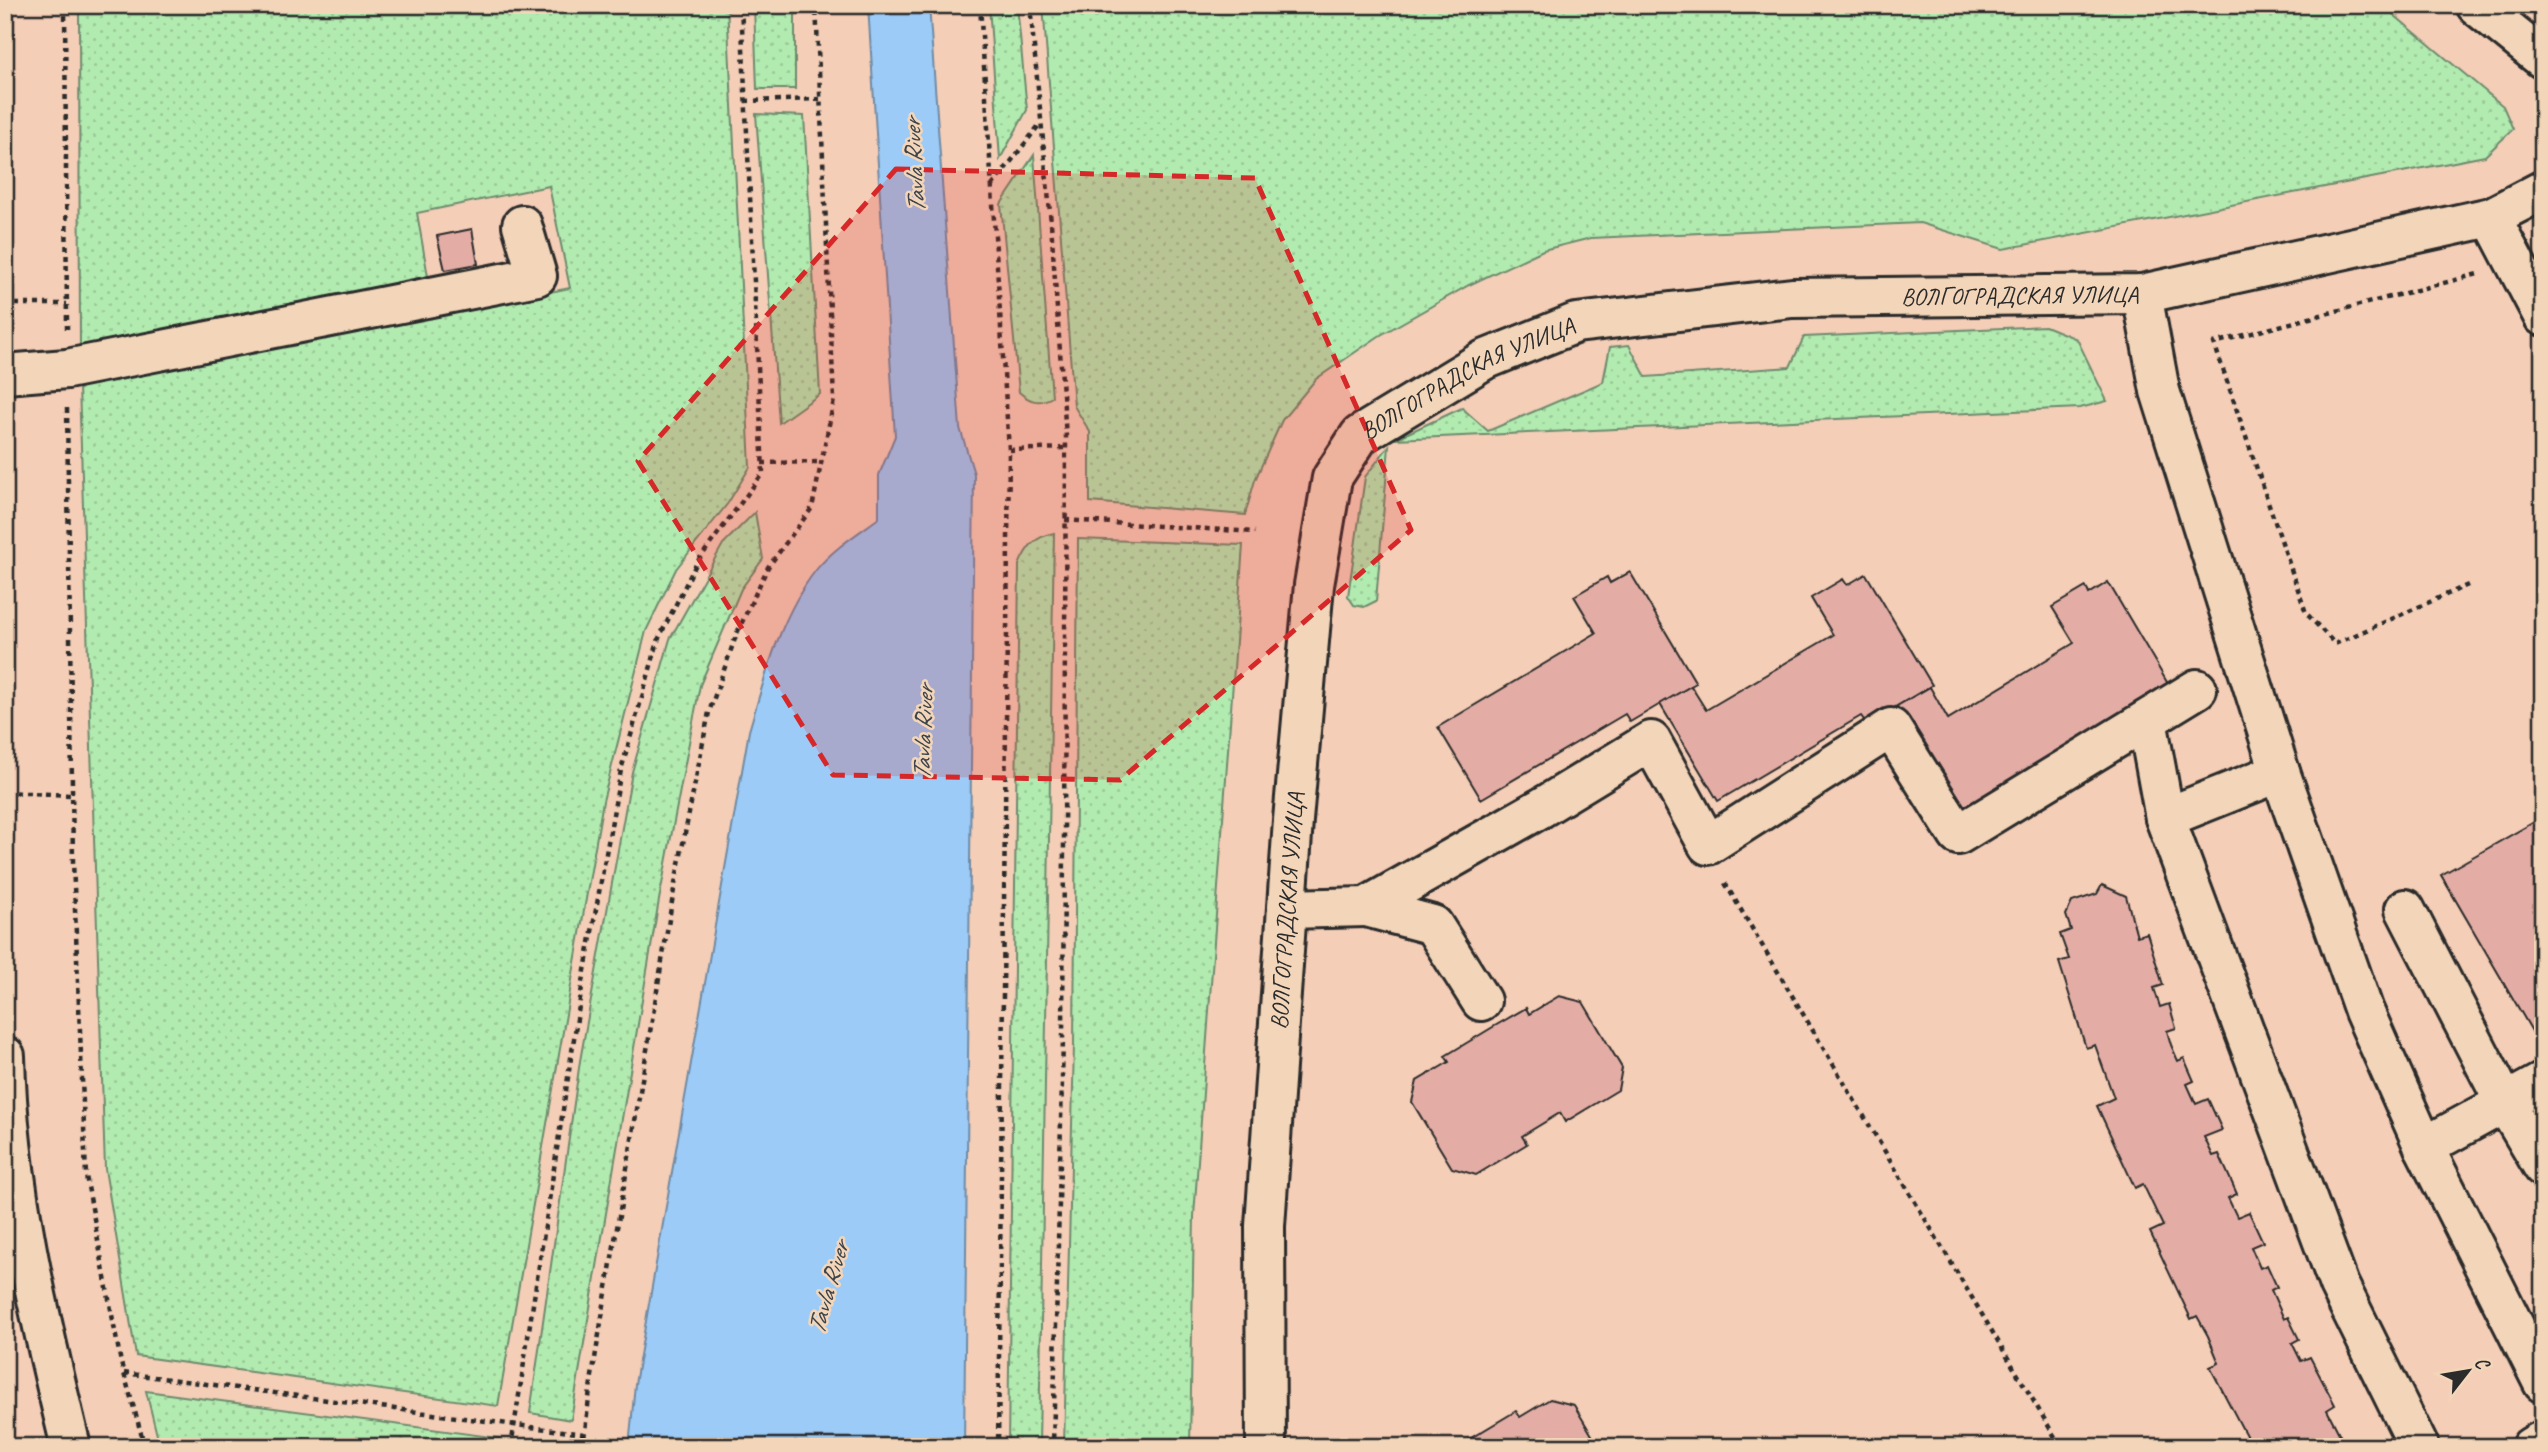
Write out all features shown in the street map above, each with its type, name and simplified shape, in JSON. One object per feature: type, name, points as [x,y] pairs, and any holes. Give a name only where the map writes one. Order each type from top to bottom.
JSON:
[{"type":"street","points":[[2476,5],[2543,59]]},
{"type":"street","name":"ВОЛГОГРАДСКАЯ УЛИЦА","points":[[1266,1447],[1265,1226],[1287,909],[1314,584],[1332,478],[1360,435],[1484,360],[1576,323],[1792,298],[2142,294],[2491,217],[2543,190]]},
{"type":"street","points":[[2491,217],[2543,316]]},
{"type":"street","points":[[5,374],[67,369],[537,276],[522,225]]},
{"type":"street","points":[[2142,294],[2160,391],[2280,772],[2364,1011],[2424,1147],[2543,1383]]},
{"type":"street","points":[[1366,907],[1541,808],[1651,741],[1708,845],[1891,728],[1958,835],[2197,689]]},
{"type":"street","points":[[2147,720],[2165,818],[2339,1285],[2419,1447]]},
{"type":"street","points":[[2165,818],[2280,772]]},
{"type":"street","points":[[1287,909],[1366,907],[1433,925],[1481,1002]]},
{"type":"street","points":[[2405,909],[2505,1103],[2543,1167]]},
{"type":"street","points":[[5,1056],[6,1125],[38,1311],[71,1447]]},
{"type":"street","points":[[2424,1147],[2543,1082]]},
{"type":"street","points":[[2530,1447],[2543,1440]]},
{"type":"path","points":[[65,5],[72,795],[86,1176],[124,1373],[145,1447]]},
{"type":"path","points":[[511,1447],[581,993],[621,770],[659,638],[697,562],[763,474],[741,5]]},
{"type":"path","points":[[583,1447],[675,884],[709,712],[737,633],[768,567],[812,508],[834,400],[816,5]]},
{"type":"path","points":[[980,5],[1009,450],[998,1447]]},
{"type":"path","points":[[1030,5],[1051,223],[1066,448],[1063,1040],[1053,1447]]},
{"type":"path","points":[[745,101],[820,99]]},
{"type":"path","points":[[992,187],[1040,124]]},
{"type":"path","points":[[2468,585],[2335,644],[2306,613],[2214,343],[2516,264]]},
{"type":"path","points":[[5,304],[67,304]]},
{"type":"path","points":[[1009,450],[1066,448]]},
{"type":"path","points":[[762,463],[823,462]]},
{"type":"path","points":[[1065,520],[1255,532]]},
{"type":"path","points":[[5,792],[72,795]]},
{"type":"path","points":[[1726,883],[2061,1447]]},
{"type":"path","points":[[124,1373],[512,1427],[584,1434]]},
{"type":"highlighted area","points":[[896,169],[1255,178],[1411,530],[1120,780],[833,775],[638,461]]},
{"type":"green space","points":[[79,5],[727,5],[750,467],[728,503],[676,569],[646,631],[603,801],[498,1406],[136,1356],[105,1169],[79,386],[570,288],[549,186],[417,213],[430,288],[80,355]]},
{"type":"green space","points":[[754,5],[795,5],[795,89],[757,89]]},
{"type":"green space","points":[[989,5],[1017,5],[1027,110],[1000,159]]},
{"type":"green space","points":[[1043,5],[2382,5],[2503,106],[2513,129],[2485,156],[2003,249],[1920,223],[1591,238],[1543,250],[1469,285],[1379,336],[1316,379],[1282,420],[1255,480],[1245,515],[1090,502],[1090,432],[1074,406]]},
{"type":"green space","points":[[756,114],[804,116],[820,394],[779,423]]},
{"type":"green space","points":[[1034,155],[1052,397],[1038,401],[1030,400],[1019,392],[1001,204]]},
{"type":"green space","points":[[2045,326],[2077,339],[2107,401],[2080,408],[1395,439],[1462,408],[1488,431],[1603,382],[1610,347],[1629,345],[1646,377],[1790,367],[1804,337]]},
{"type":"green space","points":[[1389,446],[1376,601],[1364,607],[1354,605],[1348,596],[1365,477]]},
{"type":"green space","points":[[755,512],[763,559],[741,589],[700,685],[659,900],[571,1420],[530,1413],[580,1061],[632,772],[670,639],[723,544]]},
{"type":"green space","points":[[1054,533],[1039,1447],[1008,1447],[1019,565],[1032,544],[1041,537]]},
{"type":"green space","points":[[1078,539],[1243,545],[1194,1216],[1190,1447],[1064,1447],[1074,1045]]},
{"type":"green space","points":[[146,1391],[499,1438],[498,1447],[160,1447]]},
{"type":"water","name":"Tavla River","points":[[868,5],[929,5],[960,428],[974,474],[964,1447],[629,1447],[635,1384],[749,731],[775,648],[803,588],[830,555],[879,518],[879,475],[895,436]]},
{"type":"building","points":[[472,229],[478,264],[445,270],[437,236]]},
{"type":"building","points":[[1630,572],[1696,683],[1630,722],[1625,714],[1481,799],[1438,727],[1596,633],[1574,596],[1607,577],[1610,583]]},
{"type":"building","points":[[1866,574],[1932,685],[1867,724],[1861,716],[1718,801],[1660,704],[1691,686],[1706,710],[1833,635],[1811,598],[1843,579],[1847,585]]},
{"type":"building","points":[[2108,582],[2174,694],[2103,724],[1960,810],[1897,706],[1930,687],[1948,719],[2074,643],[2052,607],[2086,587],[2089,594]]},
{"type":"building","points":[[2543,817],[2543,1050],[2441,875]]},
{"type":"building","points":[[2102,885],[2126,896],[2137,936],[2147,933],[2163,985],[2154,988],[2160,1007],[2169,1004],[2176,1028],[2167,1031],[2171,1045],[2178,1061],[2184,1058],[2194,1081],[2187,1084],[2196,1104],[2208,1099],[2222,1130],[2204,1137],[2213,1156],[2219,1154],[2237,1194],[2228,1198],[2237,1217],[2249,1212],[2263,1242],[2251,1247],[2260,1268],[2267,1265],[2277,1287],[2271,1290],[2284,1319],[2288,1317],[2299,1339],[2292,1343],[2301,1361],[2310,1357],[2335,1405],[2327,1410],[2346,1447],[2263,1447],[2261,1442],[2252,1447],[2210,1367],[2219,1363],[2208,1336],[2197,1316],[2191,1319],[2150,1232],[2163,1226],[2143,1184],[2135,1188],[2097,1106],[2114,1098],[2095,1045],[2086,1048],[2059,962],[2069,959],[2060,934],[2071,930],[2066,915],[2072,902],[2097,894]]},
{"type":"building","points":[[1559,996],[1583,1002],[1622,1068],[1618,1090],[1565,1122],[1560,1113],[1522,1136],[1527,1144],[1476,1175],[1452,1168],[1412,1102],[1417,1081],[1449,1062],[1445,1056],[1493,1027],[1526,1008],[1529,1014]]},
{"type":"building","points":[[1550,1399],[1574,1405],[1599,1447],[1456,1447],[1516,1411],[1520,1417]]}]
